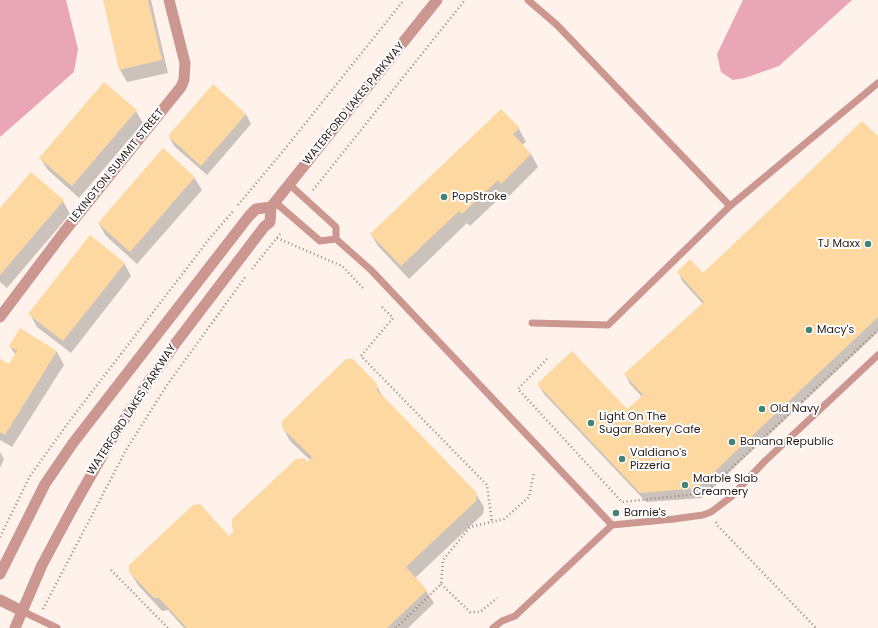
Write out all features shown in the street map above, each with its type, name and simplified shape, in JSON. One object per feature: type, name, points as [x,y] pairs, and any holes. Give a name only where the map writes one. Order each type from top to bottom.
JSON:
[{"type":"street","name":"LEXINGTON SUMMIT STREET","points":[[0,317],[59,237],[184,80],[184,63],[169,0]]},
{"type":"street","name":"WATERFORD LAKES PARKWAY","points":[[15,628],[53,544],[92,472],[110,442],[175,344],[264,227],[270,222],[273,204],[437,0]]},
{"type":"street","name":"WATERFORD LAKES PARKWAY","points":[[0,574],[45,484],[73,443],[248,216],[256,208],[273,204]]},
{"type":"street","points":[[0,600],[22,611]]},
{"type":"lane","points":[[528,0],[562,30],[730,206]]},
{"type":"lane","points":[[532,322],[608,325],[730,206],[878,83]]},
{"type":"lane","points":[[289,184],[336,227],[336,240]]},
{"type":"lane","points":[[273,204],[292,217],[320,240],[336,240],[371,270],[612,524]]},
{"type":"lane","points":[[493,628],[508,617],[515,616],[612,524],[674,519],[703,515],[711,512],[731,497],[764,462],[878,355]]},
{"type":"lane","points":[[22,611],[57,628]]},
{"type":"path","points":[[306,198],[465,0]]},
{"type":"path","points":[[38,619],[126,450],[167,385],[292,217]]},
{"type":"path","points":[[277,238],[342,266],[363,288]]},
{"type":"path","points":[[382,308],[393,318],[361,356],[487,485],[492,522]]},
{"type":"path","points":[[547,359],[518,389],[622,502],[705,493],[878,330]]},
{"type":"path","points":[[396,628],[441,584],[443,560],[470,527],[504,519],[529,497],[534,473]]},
{"type":"path","points":[[705,493],[711,512],[718,526],[816,628]]},
{"type":"path","points":[[111,570],[168,628]]},
{"type":"path","points":[[441,584],[470,612],[480,612],[497,598]]},
{"type":"shaded area","points":[[0,0],[66,0],[78,49],[74,72],[0,137]]},
{"type":"shaded area","points":[[743,0],[852,0],[779,66],[745,78],[733,80],[721,72],[717,54]]},
{"type":"building","points":[[103,0],[148,0],[162,60],[119,70]]},
{"type":"building","points":[[104,82],[137,110],[72,186],[39,158]]},
{"type":"building","points":[[213,84],[246,114],[201,166],[168,136]]},
{"type":"building","name":"PopStroke","points":[[501,109],[520,128],[513,134],[531,154],[501,184],[498,180],[462,214],[459,211],[401,266],[370,234]]},
{"type":"building","points":[[862,121],[878,136],[878,317],[697,488],[640,493],[537,384],[572,351],[627,409],[643,395],[624,374],[704,302],[677,272],[690,259],[703,273]]},
{"type":"building","points":[[163,148],[195,177],[130,252],[98,223]]},
{"type":"building","points":[[31,172],[64,200],[0,275],[0,208]]},
{"type":"building","points":[[90,235],[125,263],[63,341],[28,314]]},
{"type":"building","points":[[20,328],[57,351],[5,435],[0,432],[0,359],[9,364],[17,351],[9,346]]},
{"type":"building","points":[[346,359],[353,359],[377,384],[377,390],[477,493],[476,501],[406,567],[427,590],[387,628],[187,628],[159,598],[154,598],[129,572],[129,565],[193,505],[200,504],[229,536],[234,531],[232,528],[232,519],[296,459],[304,458],[308,462],[312,457],[282,428],[282,421]]},
{"type":"place","name":"PopStroke","points":[[444,197]]},
{"type":"place","name":"TJ Maxx","points":[[868,244]]},
{"type":"place","name":"Macy's","points":[[809,330]]},
{"type":"place","name":"Old Navy","points":[[762,409]]},
{"type":"place","name":"Light On The Sugar Bakery Cafe","points":[[591,423]]},
{"type":"place","name":"Banana Republic","points":[[732,442]]},
{"type":"place","name":"Valdiano's Pizzeria","points":[[622,459]]},
{"type":"place","name":"Marble Slab Creamery","points":[[685,485]]},
{"type":"place","name":"Barnie's","points":[[616,513]]}]
